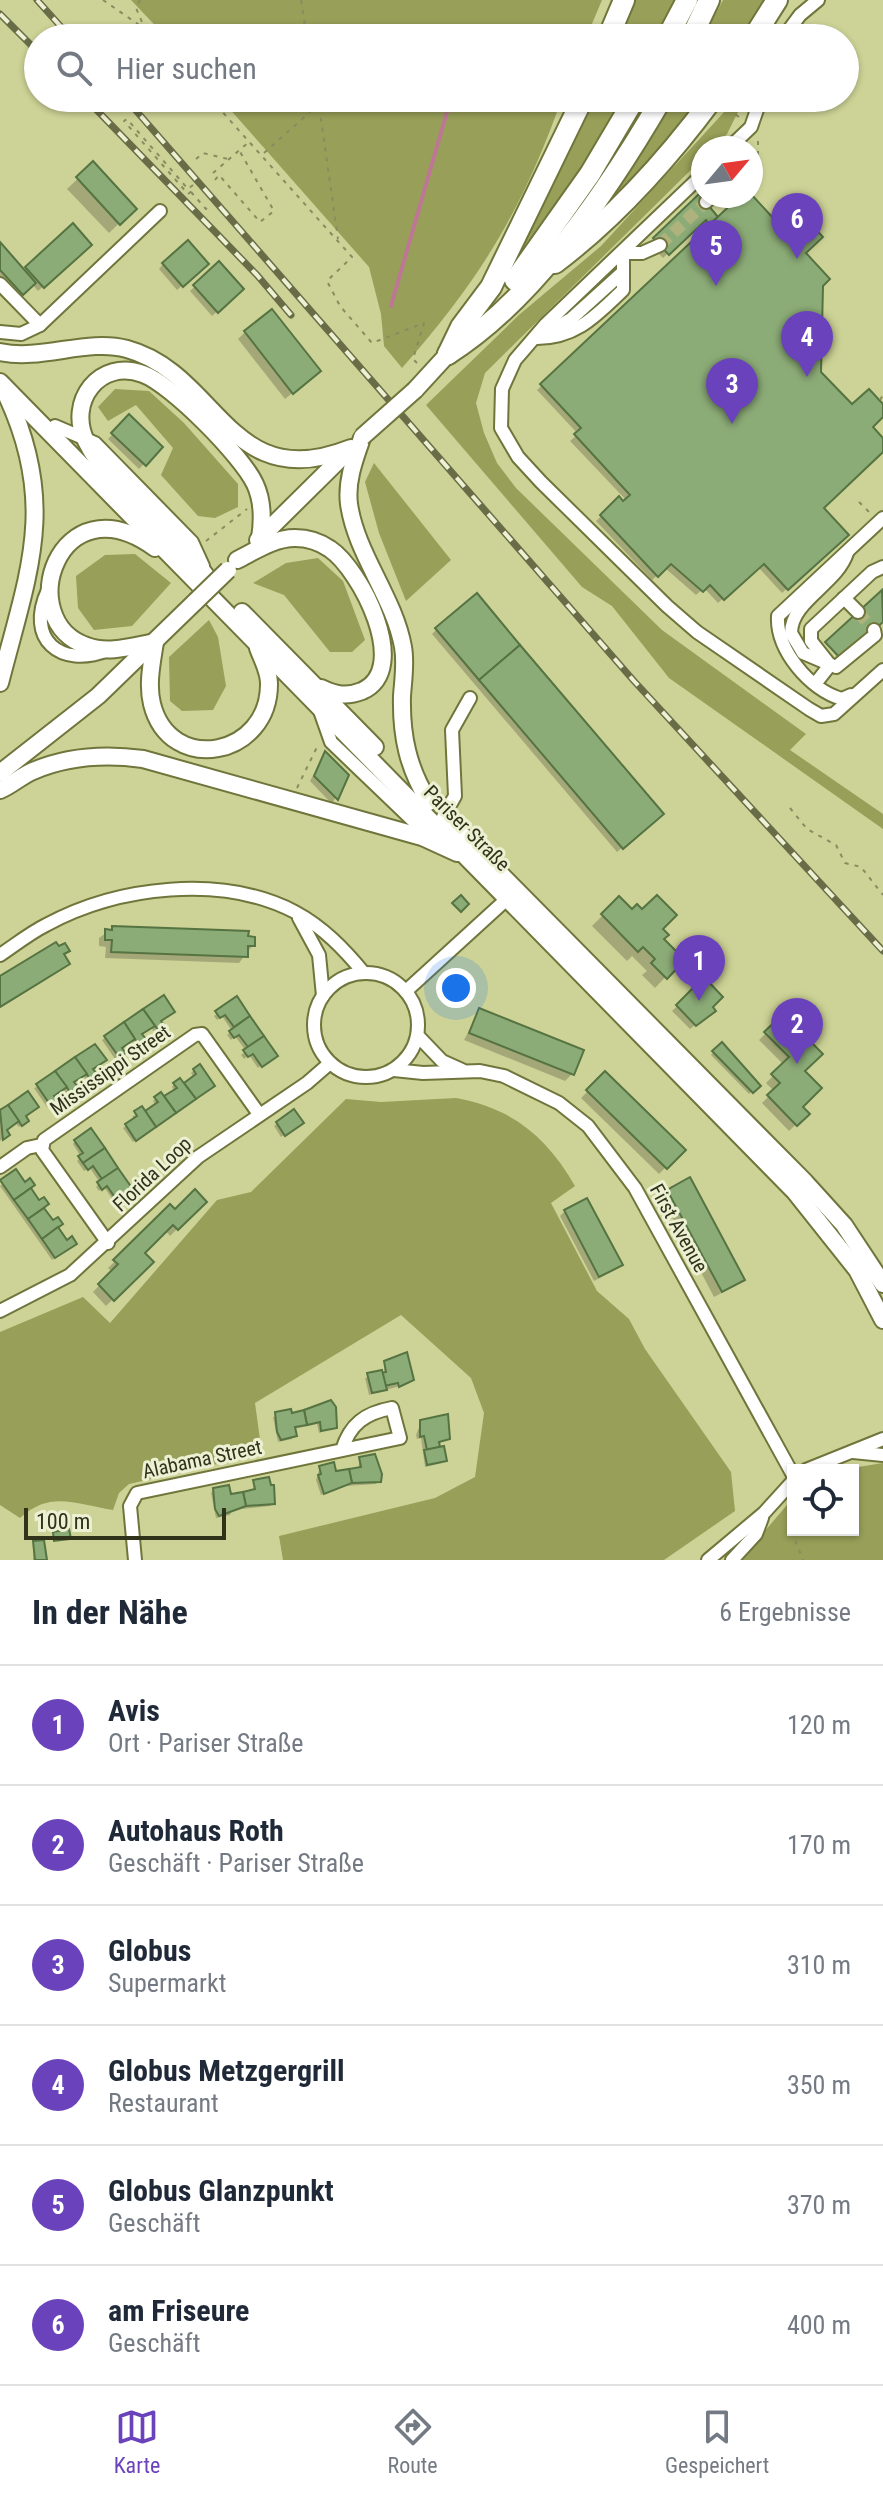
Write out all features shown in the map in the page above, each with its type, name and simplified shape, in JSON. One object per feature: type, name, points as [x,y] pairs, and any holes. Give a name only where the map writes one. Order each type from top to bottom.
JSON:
[{"type":"highway","points":[[614,24],[624,0]]},
{"type":"highway","points":[[674,24],[687,0]]},
{"type":"highway","points":[[698,24],[709,0]]},
{"type":"highway","points":[[448,354],[461,327],[498,273],[576,112]]},
{"type":"highway","points":[[448,354],[520,275],[590,174],[627,112]]},
{"type":"highway","points":[[448,354],[477,336],[530,283],[601,194],[653,112]]},
{"type":"highway","points":[[530,283],[587,239],[627,201],[653,175],[702,112]]},
{"type":"main road","points":[[0,352],[35,355],[124,348],[139,353],[173,374],[231,431],[248,445],[267,454],[305,460],[326,458],[357,442]]},
{"type":"main road","points":[[0,773],[63,726],[155,642],[357,442],[415,390],[448,354]]},
{"type":"main road","points":[[202,579],[102,465],[83,436],[80,408],[83,396],[96,380],[120,371],[151,378],[179,398],[246,467],[260,497],[260,538]]},
{"type":"main road","points":[[0,683],[32,550],[36,506],[33,464],[1,379]]},
{"type":"main road","name":"Pariser Straße","points":[[1,379],[55,426],[202,579],[255,641],[795,1192],[857,1270],[883,1320]]},
{"type":"main road","name":"Pariser Straße","points":[[1,379],[202,579],[311,680],[805,1182],[844,1225],[883,1284]]},
{"type":"main road","points":[[357,442],[348,500],[353,526],[399,629],[404,651],[402,699],[406,757],[429,802]]},
{"type":"main road","points":[[155,642],[111,649],[86,646],[76,640],[58,619],[48,590],[52,568],[66,546],[79,537],[102,530],[135,535],[202,579]]},
{"type":"main road","points":[[232,565],[268,544],[294,538],[318,542],[346,563],[382,636],[385,663],[376,681],[358,693],[333,694],[311,680]]},
{"type":"main road","points":[[155,642],[150,686],[156,716],[171,736],[205,750],[243,739],[263,716],[269,683],[255,641]]},
{"type":"main road","points":[[0,790],[48,765],[116,755],[158,763],[437,842],[479,869]]},
{"type":"street","points":[[772,8],[785,0]]},
{"type":"street","points":[[793,24],[818,0]]},
{"type":"street","points":[[738,136],[753,112]]},
{"type":"street","points":[[744,136],[747,124]]},
{"type":"street","points":[[691,186],[566,305],[507,373],[500,408],[501,428],[518,457],[541,482],[697,632],[809,709],[821,716],[834,714],[883,670]]},
{"type":"street","points":[[0,332],[21,334],[40,325],[160,211]]},
{"type":"street","points":[[623,253],[642,253],[660,245]]},
{"type":"street","points":[[535,338],[558,339],[586,325],[623,290],[623,253]]},
{"type":"street","points":[[0,284],[40,325]]},
{"type":"street","points":[[55,426],[83,436]]},
{"type":"street","points":[[858,692],[842,699],[827,695],[815,684],[777,634],[778,616],[883,518]]},
{"type":"street","points":[[848,550],[839,573],[795,614],[791,623],[795,644],[803,653],[829,667],[844,664],[875,635],[874,630]]},
{"type":"street","points":[[815,684],[829,667],[830,661],[811,641],[811,629],[872,572],[883,567]]},
{"type":"street","points":[[844,598],[858,612]]},
{"type":"street","points":[[443,817],[455,796],[452,730],[470,698]]},
{"type":"street","points":[[319,705],[331,742],[437,842]]},
{"type":"street","points":[[0,955],[47,924],[96,904],[146,892],[233,892],[295,912],[322,930],[364,973]]},
{"type":"street","points":[[406,991],[508,898]]},
{"type":"street","points":[[295,912],[319,955],[323,996]]},
{"type":"street","points":[[364,973],[387,977],[406,991],[417,1012],[418,1036],[409,1055],[394,1070],[368,1078],[354,1076],[330,1063],[314,1031],[317,1007],[323,996],[341,980],[364,973]]},
{"type":"street","name":"Mississippi Street","points":[[0,1167],[27,1148],[41,1145],[195,1035],[206,1037],[259,1114]]},
{"type":"street","name":"First Avenue","points":[[418,1036],[442,1061],[465,1072]]},
{"type":"street","name":"Florida Loop","points":[[0,1311],[58,1283],[108,1243],[198,1157],[307,1083],[330,1063]]},
{"type":"street","name":"First Avenue","points":[[394,1070],[504,1076],[545,1095],[588,1126],[614,1156],[787,1467]]},
{"type":"street","points":[[41,1145],[108,1243]]},
{"type":"street","name":"Alabama Street","points":[[135,1560],[130,1506],[137,1493],[400,1438],[392,1408],[372,1413],[350,1428],[342,1450]]},
{"type":"street","points":[[821,1464],[883,1439]]},
{"type":"street","points":[[850,1452],[883,1455]]},
{"type":"street","points":[[708,1560],[764,1513],[787,1485]]},
{"type":"street","points":[[732,1560],[756,1534],[764,1513]]},
{"type":"path","points":[[103,0],[138,24]]},
{"type":"path","points":[[140,0],[136,8],[143,24]]},
{"type":"path","points":[[301,0],[305,24]]},
{"type":"path","points":[[223,112],[352,257],[327,281],[336,300],[372,343],[424,323],[413,359],[418,364]]},
{"type":"path","points":[[263,154],[310,112]]},
{"type":"path","points":[[320,112],[338,240]]},
{"type":"path","points":[[735,112],[747,124]]},
{"type":"path","points":[[193,185],[188,189],[127,119],[124,121],[188,194],[192,191],[206,209],[211,205]]},
{"type":"path","points":[[213,173],[250,140]]},
{"type":"path","points":[[215,180],[219,175],[260,222],[274,211],[239,150]]},
{"type":"path","points":[[196,159],[203,153],[229,159]]},
{"type":"path","points":[[813,226],[819,220]]},
{"type":"path","points":[[880,400],[883,395]]},
{"type":"path","points":[[200,545],[231,525],[238,513],[252,507]]},
{"type":"path","points":[[295,792],[321,739]]},
{"type":"path","points":[[790,808],[807,829],[836,845],[845,863],[861,867],[882,894]]},
{"type":"path","points":[[794,1536],[803,1560]]},
{"type":"green space","points":[[131,0],[602,0],[592,24],[154,24]]},
{"type":"green space","points":[[631,0],[675,0],[664,24],[622,24]]},
{"type":"green space","points":[[723,0],[767,0],[752,24],[710,24]]},
{"type":"green space","points":[[232,112],[557,112],[532,175],[497,242],[430,336],[402,368],[384,346],[381,314],[369,267]]},
{"type":"green space","points":[[584,112],[618,112],[607,132],[509,267]]},
{"type":"green space","points":[[661,112],[696,112],[690,120],[572,245]]},
{"type":"green space","points":[[724,112],[738,112],[727,134],[702,136]]},
{"type":"green space","points":[[691,148],[691,170],[485,373],[476,403],[484,433],[497,463],[516,488],[662,630],[806,734],[790,750],[883,814],[883,829],[669,678],[612,606],[582,587],[426,405],[520,314],[601,246]]},
{"type":"green space","points":[[115,389],[149,391],[184,423],[238,484],[238,507],[215,518],[198,516],[161,475],[173,448],[136,405],[108,421],[98,407]]},
{"type":"green space","points":[[374,463],[451,560],[406,601],[379,533],[365,482]]},
{"type":"green space","points":[[135,554],[171,583],[132,626],[94,630],[78,608],[76,576],[105,555]]},
{"type":"green space","points":[[318,558],[343,581],[365,640],[352,652],[330,652],[284,595],[253,583],[286,563]]},
{"type":"green space","points":[[209,620],[218,637],[226,686],[213,710],[182,711],[170,701],[169,657]]},
{"type":"green space","points":[[456,1098],[511,1117],[540,1139],[564,1169],[575,1186],[551,1203],[597,1291],[629,1319],[645,1349],[731,1472],[735,1511],[664,1560],[283,1560],[279,1536],[435,1498],[475,1477],[484,1413],[471,1378],[401,1315],[255,1403],[262,1454],[129,1484],[119,1493],[113,1510],[64,1501],[42,1504],[20,1518],[0,1505],[0,1332],[83,1297],[110,1323],[217,1200],[251,1192],[346,1099],[381,1102]]},
{"type":"green space","points":[[883,1463],[883,1560],[740,1560],[787,1505],[787,1536],[859,1536],[859,1467]]},
{"type":"building","points":[[93,161],[137,209],[120,225],[76,177]]},
{"type":"building","points":[[691,202],[691,208],[711,208],[718,217],[709,225],[706,220],[669,255],[653,238]]},
{"type":"building","points":[[763,207],[786,232],[803,216],[823,237],[806,253],[830,279],[823,286],[821,372],[852,404],[869,389],[883,404],[883,417],[873,427],[883,438],[883,452],[824,508],[849,535],[788,590],[764,564],[724,600],[710,585],[703,592],[671,564],[658,577],[600,515],[619,496],[623,501],[630,495],[574,434],[581,428],[540,384],[727,208]]},
{"type":"building","points":[[73,223],[92,245],[44,288],[25,267]]},
{"type":"building","points":[[188,240],[209,264],[183,287],[162,263]]},
{"type":"building","points":[[0,242],[36,283],[23,295],[0,270]]},
{"type":"building","points":[[219,261],[244,289],[218,313],[193,285]]},
{"type":"building","points":[[272,309],[321,371],[293,394],[244,331]]},
{"type":"building","points":[[129,414],[163,447],[146,466],[111,433]]},
{"type":"building","points":[[882,590],[883,622],[842,660],[825,642]]},
{"type":"building","points":[[477,593],[520,645],[479,680],[435,628]]},
{"type":"building","points":[[520,645],[664,814],[623,849],[479,680]]},
{"type":"building","points":[[325,751],[349,775],[338,800],[314,776]]},
{"type":"building","points":[[461,895],[469,904],[461,912],[452,903]]},
{"type":"building","points":[[657,895],[677,915],[663,929],[669,935],[664,939],[685,960],[667,979],[651,963],[655,959],[643,947],[638,952],[601,914],[619,896],[632,909],[637,904],[642,909]]},
{"type":"building","points":[[112,926],[249,931],[248,936],[255,937],[255,946],[248,946],[248,957],[111,952],[112,940],[105,940],[105,929],[112,930]]},
{"type":"building","points":[[56,942],[59,946],[65,943],[70,951],[64,954],[70,964],[0,1007],[0,976]]},
{"type":"building","points":[[704,977],[723,997],[713,1007],[716,1011],[696,1026],[676,1005]]},
{"type":"building","points":[[164,995],[175,1012],[161,1021],[165,1026],[158,1030],[143,1009]]},
{"type":"building","points":[[237,996],[250,1016],[234,1027],[225,1015],[220,1018],[215,1011]]},
{"type":"building","points":[[479,1008],[584,1050],[574,1075],[469,1033]]},
{"type":"building","points":[[143,1009],[155,1026],[142,1034],[146,1039],[138,1044],[124,1022]]},
{"type":"building","points":[[783,1014],[823,1054],[805,1071],[822,1088],[803,1107],[810,1114],[797,1126],[767,1095],[780,1083],[771,1074],[789,1057],[764,1032]]},
{"type":"building","points":[[250,1016],[264,1036],[248,1047],[239,1035],[234,1038],[229,1031]]},
{"type":"building","points":[[124,1022],[135,1039],[122,1048],[126,1053],[119,1057],[104,1036]]},
{"type":"building","points":[[264,1036],[278,1056],[262,1067],[253,1054],[248,1057],[243,1050]]},
{"type":"building","points":[[722,1042],[761,1086],[753,1093],[712,1051]]},
{"type":"building","points":[[95,1044],[107,1060],[93,1069],[97,1074],[90,1079],[75,1057]]},
{"type":"building","points":[[75,1057],[87,1074],[74,1082],[78,1087],[70,1092],[55,1071]]},
{"type":"building","points":[[200,1064],[215,1086],[196,1099],[184,1083],[196,1074],[193,1069]]},
{"type":"building","points":[[55,1071],[67,1087],[54,1096],[58,1101],[51,1106],[36,1084]]},
{"type":"building","points":[[605,1071],[686,1150],[667,1169],[586,1090]]},
{"type":"building","points":[[180,1078],[196,1099],[176,1113],[164,1096],[177,1088],[173,1083]]},
{"type":"building","points":[[28,1091],[39,1107],[26,1116],[29,1121],[22,1126],[8,1105]]},
{"type":"building","points":[[161,1092],[176,1113],[156,1127],[145,1111],[158,1102],[154,1097]]},
{"type":"building","points":[[8,1105],[19,1121],[7,1130],[10,1135],[3,1140],[0,1110]]},
{"type":"building","points":[[142,1106],[156,1127],[136,1141],[125,1124],[137,1116],[134,1111]]},
{"type":"building","points":[[294,1109],[304,1123],[285,1136],[276,1122]]},
{"type":"building","points":[[91,1128],[105,1148],[83,1163],[78,1156],[83,1153],[74,1140]]},
{"type":"building","points":[[105,1148],[118,1168],[102,1179],[93,1166],[88,1170],[83,1163]]},
{"type":"building","points":[[118,1168],[132,1188],[116,1199],[107,1186],[102,1190],[97,1182]]},
{"type":"building","points":[[16,1169],[25,1182],[30,1178],[35,1185],[14,1200],[0,1180]]},
{"type":"building","points":[[690,1177],[745,1280],[722,1292],[667,1190]]},
{"type":"building","points":[[31,1188],[39,1200],[44,1197],[49,1204],[28,1219],[14,1200]]},
{"type":"building","points":[[195,1189],[207,1202],[178,1230],[173,1225],[145,1253],[154,1262],[114,1301],[98,1284],[118,1264],[113,1260],[170,1204],[175,1209]]},
{"type":"building","points":[[587,1198],[623,1265],[599,1277],[564,1210]]},
{"type":"building","points":[[44,1208],[53,1220],[58,1217],[63,1224],[42,1239],[28,1219]]},
{"type":"building","points":[[58,1227],[67,1240],[72,1236],[77,1244],[55,1258],[42,1239]]},
{"type":"building","points":[[407,1352],[414,1380],[399,1387],[398,1383],[384,1386],[381,1373],[386,1372],[384,1361]]},
{"type":"building","points":[[382,1370],[387,1390],[372,1393],[367,1373]]},
{"type":"building","points":[[331,1400],[336,1407],[337,1428],[321,1431],[320,1422],[307,1425],[304,1410]]},
{"type":"building","points":[[291,1409],[292,1413],[304,1410],[307,1425],[295,1427],[297,1436],[281,1440],[275,1412]]},
{"type":"building","points":[[448,1414],[450,1439],[439,1442],[440,1447],[427,1450],[424,1436],[420,1437],[420,1420]]},
{"type":"building","points":[[444,1446],[447,1461],[427,1465],[424,1450]]},
{"type":"building","points":[[375,1454],[382,1474],[381,1482],[352,1483],[349,1469],[361,1467],[359,1457]]},
{"type":"building","points":[[334,1462],[336,1471],[349,1469],[352,1483],[324,1494],[318,1475],[321,1474],[319,1466]]},
{"type":"building","points":[[269,1477],[271,1485],[274,1485],[275,1504],[246,1506],[243,1492],[255,1489],[253,1480]]},
{"type":"building","points":[[229,1485],[231,1494],[243,1492],[246,1506],[219,1516],[215,1509],[213,1488]]},
{"type":"building","points":[[69,1529],[71,1539],[54,1541],[53,1532]]},
{"type":"building","points":[[44,1540],[47,1560],[35,1560],[33,1541]]},
{"type":"waterway","points":[[391,306],[447,112]]},
{"type":"tunnel","points":[[660,245],[700,208]]},
{"type":"tunnel","points":[[858,612],[874,630]]},
{"type":"railway","points":[[37,0],[58,24]]},
{"type":"railway","points":[[0,14],[24,38]]},
{"type":"railway","points":[[99,112],[257,275],[291,315]]},
{"type":"railway","points":[[137,112],[634,681],[883,951]]},
{"type":"place","name":"am Friseure","points":[[797,259]]},
{"type":"place","name":"Globus Glanzpunkt","points":[[716,286]]},
{"type":"place","name":"Globus Metzgergrill","points":[[807,377]]},
{"type":"place","name":"Globus","points":[[732,424]]},
{"type":"place","name":"Avis","points":[[699,1001]]},
{"type":"place","name":"Autohaus Roth","points":[[797,1064]]}]
